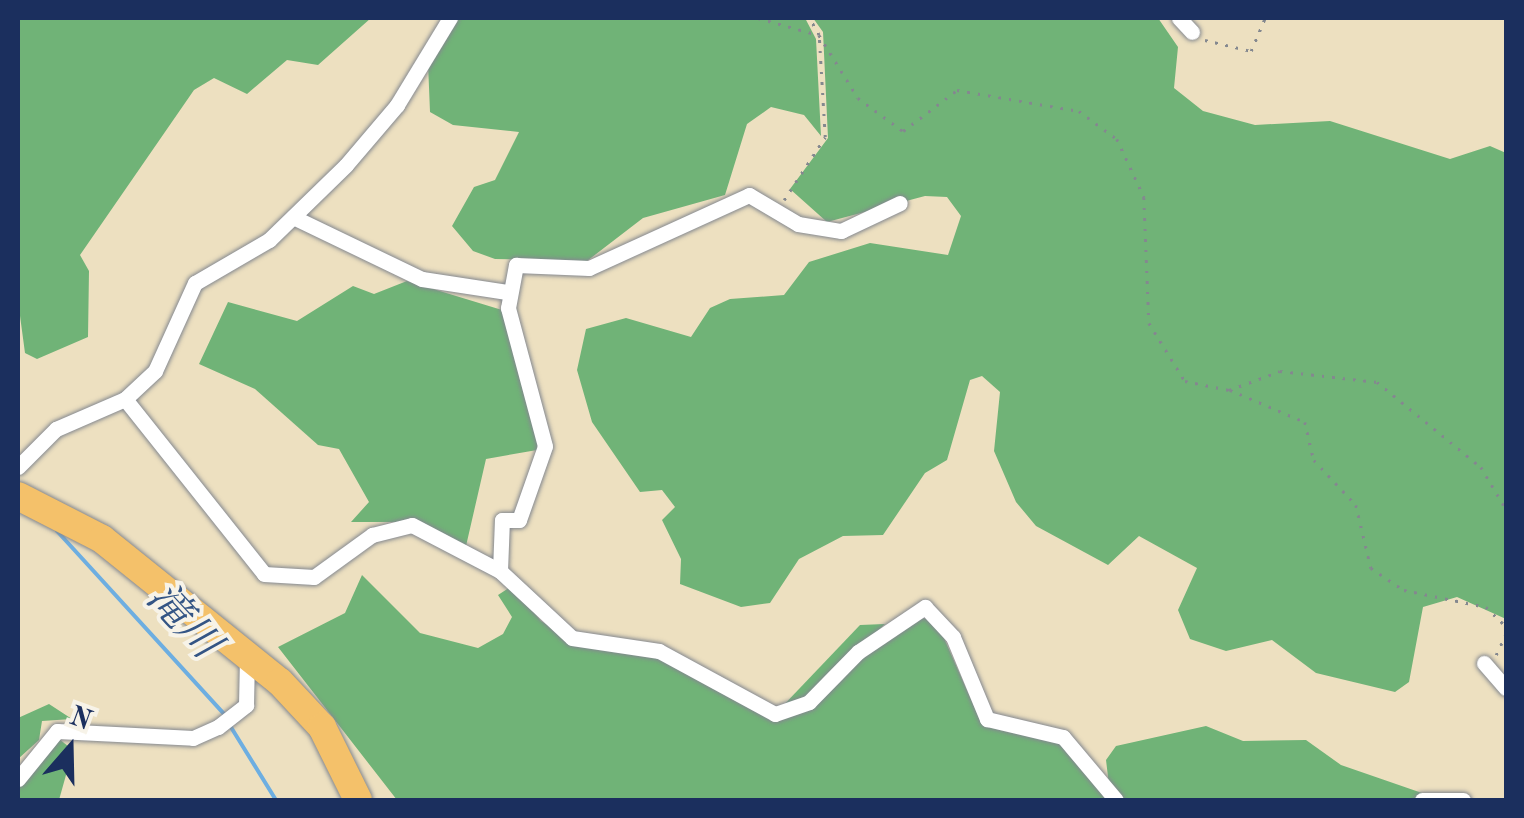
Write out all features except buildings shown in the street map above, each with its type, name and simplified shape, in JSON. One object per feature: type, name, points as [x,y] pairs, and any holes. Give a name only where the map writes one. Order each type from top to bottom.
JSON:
[{"type":"highway","points":[[18,496],[81,524],[246,654],[322,727],[358,800]]},
{"type":"street","points":[[18,467],[56,429],[126,399],[155,371],[195,283],[292,217],[396,105],[450,18]]},
{"type":"street","points":[[1178,18],[1196,35]]},
{"type":"street","points":[[500,571],[502,520],[519,520],[545,446],[506,292],[522,262],[588,268],[749,195],[780,207],[798,224],[841,231],[900,203]]},
{"type":"street","points":[[292,217],[422,279],[506,292]]},
{"type":"street","points":[[126,399],[264,574],[314,577],[402,524],[500,571],[572,638],[659,651],[776,714],[809,702],[858,652],[925,607],[953,637],[987,719],[1063,737],[1116,800]]},
{"type":"street","points":[[18,779],[56,732],[193,738],[228,722],[250,694],[246,654]]},
{"type":"street","points":[[1486,668],[1506,688]]},
{"type":"street","points":[[1422,800],[1463,800]]},
{"type":"path","points":[[758,18],[819,35]]},
{"type":"path","points":[[809,18],[858,98],[903,130],[956,90],[1079,111],[1117,139],[1144,196],[1149,323],[1185,381],[1229,390],[1305,422],[1314,460],[1356,504],[1371,568],[1404,590],[1486,607],[1506,626]]},
{"type":"path","points":[[1196,35],[1251,51],[1266,18]]},
{"type":"path","points":[[780,207],[825,137],[819,35]]},
{"type":"path","points":[[1229,390],[1280,372],[1378,382],[1481,467],[1506,509]]},
{"type":"path","points":[[1486,668],[1506,634]]},
{"type":"green space","points":[[18,18],[371,18],[318,65],[287,60],[247,94],[214,78],[194,90],[80,255],[89,271],[88,337],[37,359],[25,353],[18,301]]},
{"type":"green space","points":[[458,18],[805,18],[816,39],[821,136],[804,115],[771,107],[747,124],[725,195],[643,218],[587,261],[495,259],[473,251],[452,226],[474,187],[495,180],[519,132],[453,125],[430,112],[428,63]]},
{"type":"green space","points":[[813,18],[1158,18],[1178,47],[1174,88],[1203,111],[1255,125],[1330,121],[1450,159],[1490,146],[1506,153],[1506,619],[1457,597],[1423,607],[1409,682],[1395,692],[1316,673],[1272,640],[1226,651],[1190,639],[1178,610],[1197,568],[1139,536],[1108,565],[1036,526],[1016,502],[994,451],[1000,392],[982,376],[970,380],[947,460],[925,473],[883,535],[843,536],[799,559],[770,603],[741,607],[680,584],[681,559],[662,520],[675,507],[662,490],[640,492],[592,422],[577,370],[586,329],[626,318],[691,337],[710,308],[730,299],[784,295],[809,262],[870,243],[948,255],[961,216],[947,197],[925,196],[827,222],[790,189],[828,138],[823,32]]},
{"type":"green space","points":[[407,281],[502,310],[539,436],[537,450],[486,459],[466,546],[412,522],[351,522],[369,502],[339,449],[318,445],[255,389],[199,364],[228,302],[297,321],[353,286],[374,294]]},
{"type":"green space","points":[[362,575],[420,633],[478,648],[503,634],[512,617],[498,595],[512,586],[541,621],[579,645],[657,654],[771,720],[802,710],[911,616],[926,619],[940,629],[980,720],[1069,745],[1111,800],[397,800],[278,647],[345,613]]},
{"type":"green space","points":[[885,624],[810,696],[778,711],[860,625]]},
{"type":"green space","points":[[49,704],[72,719],[42,721],[39,740],[18,759],[18,718]]},
{"type":"green space","points":[[1206,726],[1243,741],[1306,740],[1341,765],[1422,793],[1415,800],[1123,800],[1109,785],[1106,760],[1116,746]]},
{"type":"green space","points":[[59,739],[73,750],[59,800],[18,800],[18,784]]},
{"type":"waterway","name":"滝川","points":[[57,531],[225,715]]},
{"type":"waterway","name":"滝川","points":[[229,724],[276,800]]}]
